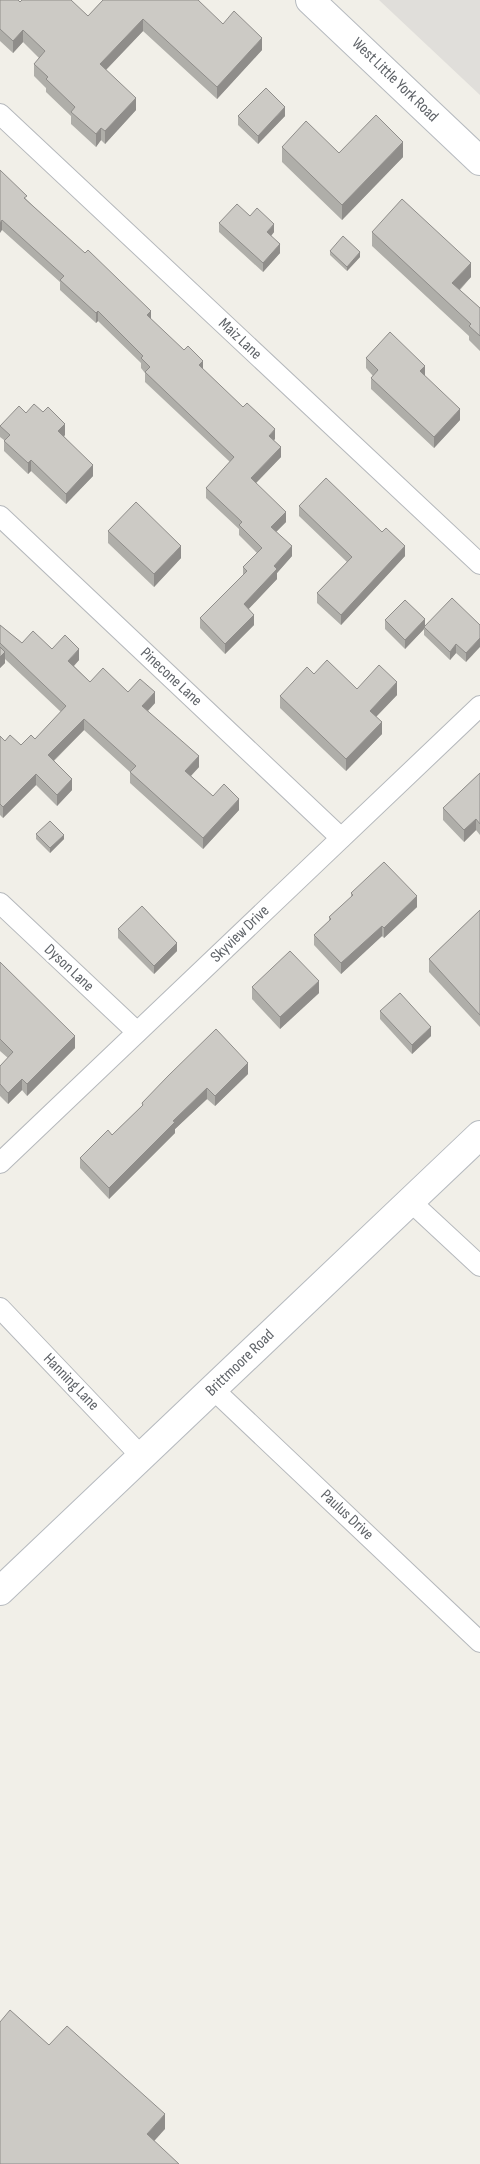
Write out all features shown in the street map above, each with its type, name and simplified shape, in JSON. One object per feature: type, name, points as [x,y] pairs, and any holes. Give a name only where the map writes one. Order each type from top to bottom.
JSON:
[{"type":"main road","name":"West Little York Road","points":[[310,0],[480,161]]},
{"type":"main road","name":"Brittmoore Road","points":[[0,1591],[480,1135]]},
{"type":"street","name":"Maiz Lane","points":[[0,114],[480,564]]},
{"type":"street","name":"Pinecone Lane","points":[[0,516],[341,838]]},
{"type":"street","name":"Skyview Drive","points":[[0,1162],[480,706]]},
{"type":"street","name":"Dyson Lane","points":[[0,903],[137,1032]]},
{"type":"street","points":[[410,1201],[480,1266]]},
{"type":"street","name":"Hanning Lane","points":[[0,1308],[141,1456]]},
{"type":"street","name":"Paulus Drive","points":[[213,1389],[480,1642]]},
{"type":"shaded area","points":[[379,0],[480,0],[480,95]]},
{"type":"building","points":[[0,0],[18,0],[20,2],[22,0],[71,0],[88,16],[103,0],[198,0],[223,24],[234,11],[262,38],[217,87],[143,19],[100,64],[136,98],[105,131],[101,128],[96,134],[71,112],[75,107],[46,79],[48,77],[34,64],[45,51],[23,30],[13,41],[0,29]]},
{"type":"building","points":[[266,88],[285,107],[258,136],[238,116]]},
{"type":"building","points":[[376,115],[403,142],[342,205],[282,147],[306,121],[339,153]]},
{"type":"building","points":[[0,170],[27,196],[24,198],[85,253],[88,250],[151,311],[147,315],[184,350],[188,346],[203,361],[199,365],[243,407],[247,403],[275,429],[269,436],[281,447],[251,478],[286,512],[271,527],[292,546],[274,566],[277,569],[244,604],[254,615],[225,644],[200,618],[247,571],[243,567],[262,548],[239,525],[242,522],[206,488],[234,457],[145,372],[150,367],[141,358],[143,356],[98,311],[96,313],[60,280],[64,276],[2,220],[0,223]]},
{"type":"building","points":[[402,199],[471,263],[452,283],[480,308],[480,336],[469,326],[471,324],[372,232]]},
{"type":"building","points":[[237,204],[250,216],[257,208],[274,224],[267,232],[280,244],[263,263],[219,223]]},
{"type":"building","points":[[343,236],[360,252],[347,267],[330,251]]},
{"type":"building","points":[[390,332],[425,366],[420,371],[460,409],[434,437],[371,378],[378,370],[366,358]]},
{"type":"building","points":[[34,404],[43,412],[48,407],[65,424],[58,431],[93,465],[66,494],[31,460],[28,463],[4,441],[10,435],[0,426],[19,406],[26,413]]},
{"type":"building","points":[[326,478],[382,532],[386,528],[405,546],[341,615],[317,593],[352,557],[299,506]]},
{"type":"building","points":[[136,502],[181,546],[154,574],[108,531]]},
{"type":"building","points":[[452,598],[480,625],[480,638],[466,653],[456,644],[450,652],[424,627]]},
{"type":"building","points":[[405,600],[425,619],[405,640],[385,620]]},
{"type":"building","points":[[0,625],[22,643],[33,631],[52,649],[65,635],[79,649],[68,661],[90,682],[103,668],[128,692],[140,679],[155,692],[142,706],[199,756],[185,771],[213,796],[224,784],[239,799],[203,838],[130,772],[136,766],[84,719],[48,755],[72,779],[57,795],[36,774],[3,807],[0,804],[0,736],[5,741],[10,735],[21,745],[31,735],[35,739],[66,706],[0,643]]},
{"type":"building","points":[[0,647],[5,652],[0,657]]},
{"type":"building","points":[[327,660],[357,689],[379,665],[397,682],[370,711],[382,722],[346,759],[280,696],[307,667],[314,674]]},
{"type":"building","points":[[480,773],[480,824],[476,819],[464,830],[443,808]]},
{"type":"building","points":[[50,821],[64,835],[50,848],[36,834]]},
{"type":"building","points":[[384,862],[417,896],[384,928],[382,926],[341,963],[314,935],[331,919],[329,917],[353,895],[351,893]]},
{"type":"building","points":[[142,906],[177,943],[154,966],[118,929]]},
{"type":"building","points":[[480,910],[480,1015],[429,959]]},
{"type":"building","points":[[290,951],[319,981],[280,1017],[252,987]]},
{"type":"building","points":[[0,962],[75,1036],[27,1084],[22,1079],[8,1093],[0,1084],[0,1066],[13,1052],[0,1039]]},
{"type":"building","points":[[400,993],[431,1027],[412,1045],[380,1011]]},
{"type":"building","points":[[216,1029],[248,1063],[215,1096],[207,1088],[109,1188],[80,1158],[108,1130],[112,1135]]},
{"type":"building","points":[[10,2010],[49,2045],[67,2026],[165,2114],[147,2134],[179,2164],[0,2164],[0,2022]]}]
